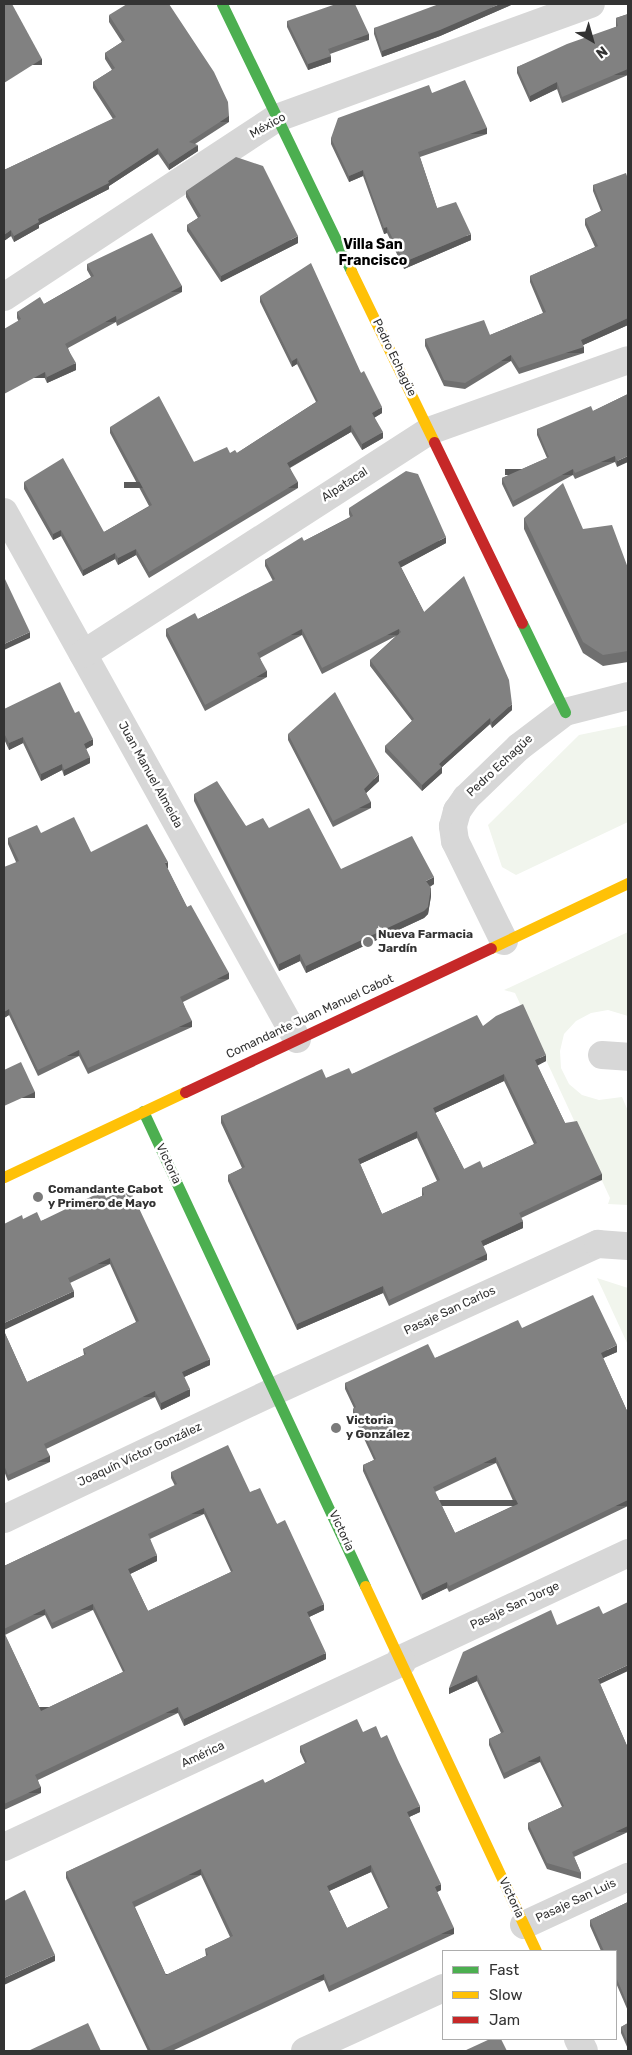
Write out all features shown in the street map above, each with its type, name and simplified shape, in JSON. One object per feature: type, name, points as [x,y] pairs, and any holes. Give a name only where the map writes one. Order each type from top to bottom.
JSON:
[{"type":"street","name":"Pedro Echagüe","points":[[222,4],[565,712]]},
{"type":"street","name":"México","points":[[4,297],[277,118],[592,4]]},
{"type":"street","name":"Alpatacal","points":[[82,654],[429,431],[628,360]]},
{"type":"street","name":"Juan Manuel Almeida","points":[[4,512],[297,1039]]},
{"type":"street","name":"Pedro Echagüe","points":[[504,941],[455,841],[453,826],[457,811],[466,798],[519,747],[565,712],[628,696]]},
{"type":"street","name":"Comandante Juan Manuel Cabot","points":[[4,1177],[628,883]]},
{"type":"street","name":"Victoria","points":[[144,1111],[402,1661],[529,1944]]},
{"type":"street","name":"Pasaje San Carlos","points":[[275,1391],[598,1244],[628,1246]]},
{"type":"street","name":"Joaquín Víctor González","points":[[4,1519],[275,1391]]},
{"type":"street","name":"Pasaje San Jorge","points":[[402,1661],[628,1553]]},
{"type":"street","name":"América","points":[[4,1847],[402,1661]]},
{"type":"street","name":"Pasaje San Luis","points":[[529,1944],[628,1876]]},
{"type":"street","points":[[304,2051],[442,1988]]},
{"type":"shaded area","points":[[628,725],[628,822],[516,875],[502,867],[488,825],[579,735]]},
{"type":"shaded area","points":[[628,932],[628,1016],[608,1010],[591,1013],[576,1021],[564,1034],[560,1051],[561,1068],[569,1084],[582,1095],[599,1100],[622,1097],[628,1111],[628,1205],[608,1204],[610,1198],[515,993],[504,990]]},
{"type":"shaded area","points":[[597,1278],[628,1288],[628,1345],[605,1295]]},
{"type":"building","points":[[4,4],[12,4],[42,59],[4,83]]},
{"type":"building","points":[[127,4],[169,4],[214,72],[228,102],[229,116],[189,142],[198,145],[169,164],[158,148],[108,181],[109,183],[38,219],[39,222],[14,236],[11,230],[4,235],[4,170],[116,117],[93,82],[115,68],[105,53],[125,40],[109,15]]},
{"type":"building","points":[[336,4],[355,4],[369,34],[328,49],[331,56],[308,64],[287,21]]},
{"type":"building","points":[[439,4],[500,4],[440,30],[382,51],[374,28]]},
{"type":"building","points":[[628,14],[628,69],[562,97],[557,82],[530,96],[517,67],[567,44],[618,26],[616,18]]},
{"type":"building","points":[[465,80],[487,128],[418,152],[437,208],[456,202],[471,234],[404,262],[387,227],[384,228],[363,170],[349,176],[331,138],[338,118],[429,85],[432,93]]},
{"type":"building","points":[[236,157],[263,166],[298,236],[221,276],[187,225],[201,216],[186,191]]},
{"type":"building","points":[[626,173],[628,179],[628,318],[581,340],[584,347],[519,368],[511,355],[465,383],[444,380],[425,339],[484,320],[490,335],[546,312],[530,276],[598,246],[585,219],[603,210],[593,185]]},
{"type":"building","points":[[152,233],[182,286],[117,320],[116,316],[65,344],[76,363],[47,377],[45,372],[4,394],[4,329],[21,319],[17,312],[40,297],[44,304],[94,276],[87,264]]},
{"type":"building","points":[[311,263],[361,373],[364,371],[382,407],[372,413],[383,432],[362,444],[351,425],[287,463],[298,482],[149,572],[136,549],[118,558],[115,553],[83,570],[61,530],[53,534],[24,482],[63,458],[104,532],[152,505],[110,427],[159,396],[194,462],[227,447],[230,453],[235,450],[237,453],[318,401],[297,358],[292,361],[260,296]]},
{"type":"building","points":[[628,394],[628,456],[617,461],[615,456],[575,473],[573,469],[513,501],[502,478],[549,457],[537,429],[591,406],[593,411]]},
{"type":"building","points":[[406,471],[418,474],[446,537],[398,562],[424,612],[464,576],[509,680],[512,704],[492,722],[490,718],[439,764],[442,767],[422,785],[385,746],[414,719],[370,660],[401,632],[399,629],[322,668],[302,629],[257,653],[267,671],[205,705],[166,629],[195,613],[198,619],[275,579],[265,560],[302,537],[304,541],[353,516],[349,508]]},
{"type":"building","points":[[563,483],[583,529],[612,525],[628,568],[628,651],[603,655],[583,642],[524,518]]},
{"type":"building","points":[[4,577],[30,632],[4,644]]},
{"type":"building","points":[[60,682],[75,713],[79,711],[93,739],[84,744],[90,757],[64,770],[62,764],[41,774],[23,737],[9,743],[4,733],[4,709]]},
{"type":"building","points":[[335,692],[379,774],[364,789],[371,802],[333,821],[288,734]]},
{"type":"building","points":[[217,781],[246,826],[263,818],[269,828],[309,808],[341,869],[412,836],[434,877],[426,881],[431,888],[428,907],[424,911],[306,966],[300,954],[279,964],[194,794]]},
{"type":"building","points":[[74,817],[91,852],[147,824],[168,862],[165,863],[187,907],[191,905],[229,973],[180,997],[192,1021],[88,1068],[79,1050],[38,1070],[9,1009],[4,1012],[4,867],[19,861],[8,838],[37,825],[41,833]]},
{"type":"building","points":[[523,1004],[546,1055],[535,1060],[565,1123],[577,1121],[602,1174],[519,1213],[523,1221],[481,1241],[487,1254],[389,1300],[383,1286],[297,1324],[228,1175],[245,1167],[221,1116],[322,1069],[326,1078],[349,1068],[352,1074],[477,1015],[483,1026],[496,1016]],"holes":[[[504,1074],[537,1143],[483,1168],[480,1161],[464,1169],[433,1108]],[[417,1131],[440,1180],[422,1188],[424,1195],[382,1214],[358,1159]]]},
{"type":"building","points":[[21,1062],[35,1092],[4,1106],[4,1070]]},
{"type":"building","points":[[129,1187],[210,1359],[182,1372],[190,1389],[161,1403],[155,1391],[44,1444],[50,1456],[8,1475],[4,1465],[4,1331],[27,1382],[86,1354],[83,1349],[139,1321],[110,1258],[68,1278],[74,1291],[4,1323],[4,1224],[22,1215],[23,1219],[37,1212],[41,1221],[103,1191],[106,1198]]},
{"type":"building","points":[[593,1295],[617,1345],[601,1353],[628,1413],[628,1500],[449,1586],[447,1582],[422,1594],[363,1465],[376,1459],[353,1409],[356,1407],[345,1383],[428,1344],[435,1358],[518,1320],[522,1328]],"holes":[[[496,1457],[518,1504],[455,1533],[433,1487]]]},
{"type":"building","points":[[228,1445],[250,1492],[260,1488],[277,1524],[285,1520],[324,1604],[307,1612],[326,1653],[184,1719],[178,1707],[35,1775],[41,1787],[4,1804],[4,1632],[41,1711],[125,1671],[93,1604],[52,1623],[45,1609],[4,1629],[4,1566],[177,1484],[171,1472]],"holes":[[[204,1508],[233,1571],[148,1611],[128,1569],[157,1555],[148,1534]]]},
{"type":"building","points":[[628,1602],[628,1665],[598,1679],[628,1748],[628,1826],[572,1852],[581,1873],[547,1863],[528,1823],[564,1806],[540,1756],[504,1773],[489,1739],[504,1732],[477,1675],[449,1688],[463,1652],[551,1610],[557,1625],[599,1606],[603,1614]]},
{"type":"building","points":[[357,1719],[363,1732],[376,1726],[381,1738],[387,1735],[420,1806],[407,1812],[441,1884],[435,1887],[454,1928],[329,1986],[324,1974],[159,2051],[151,2051],[66,1872],[263,1779],[265,1783],[307,1762],[300,1746]],"holes":[[[371,1865],[390,1907],[347,1928],[327,1886]],[[201,1869],[233,1936],[205,1949],[208,1955],[166,1975],[132,1902]]]},
{"type":"building","points":[[25,1890],[55,1955],[4,1978],[4,1901]]},
{"type":"building","points":[[628,1902],[628,2005],[617,1979],[617,1950],[604,1950],[590,1920]]},
{"type":"building","points":[[88,2023],[101,2051],[28,2051]]},
{"type":"building","points":[[628,2023],[628,2043],[621,2027]]},
{"type":"building","points":[[488,2040],[502,2040],[507,2051],[464,2051]]},
{"type":"traffic: fast","points":[[222,4],[351,271]]},
{"type":"traffic: fast","points":[[522,623],[565,712]]},
{"type":"traffic: fast","points":[[143,1111],[365,1586]]},
{"type":"traffic: slow","points":[[351,271],[434,442]]},
{"type":"traffic: slow","points":[[491,948],[628,883]]},
{"type":"traffic: slow","points":[[4,1177],[185,1092]]},
{"type":"traffic: slow","points":[[365,1586],[536,1950]]},
{"type":"traffic: jam","points":[[434,442],[522,623]]},
{"type":"traffic: jam","points":[[185,1092],[491,948]]},
{"type":"place","name":"Nueva Farmacia Jardín","points":[[368,942]]},
{"type":"place","name":"Comandante Cabot y Primero de Mayo","points":[[38,1197]]},
{"type":"place","name":"Victoria y González","points":[[336,1428]]},
{"type":"district","name":"Villa San Francisco","points":[[373,254]]}]
